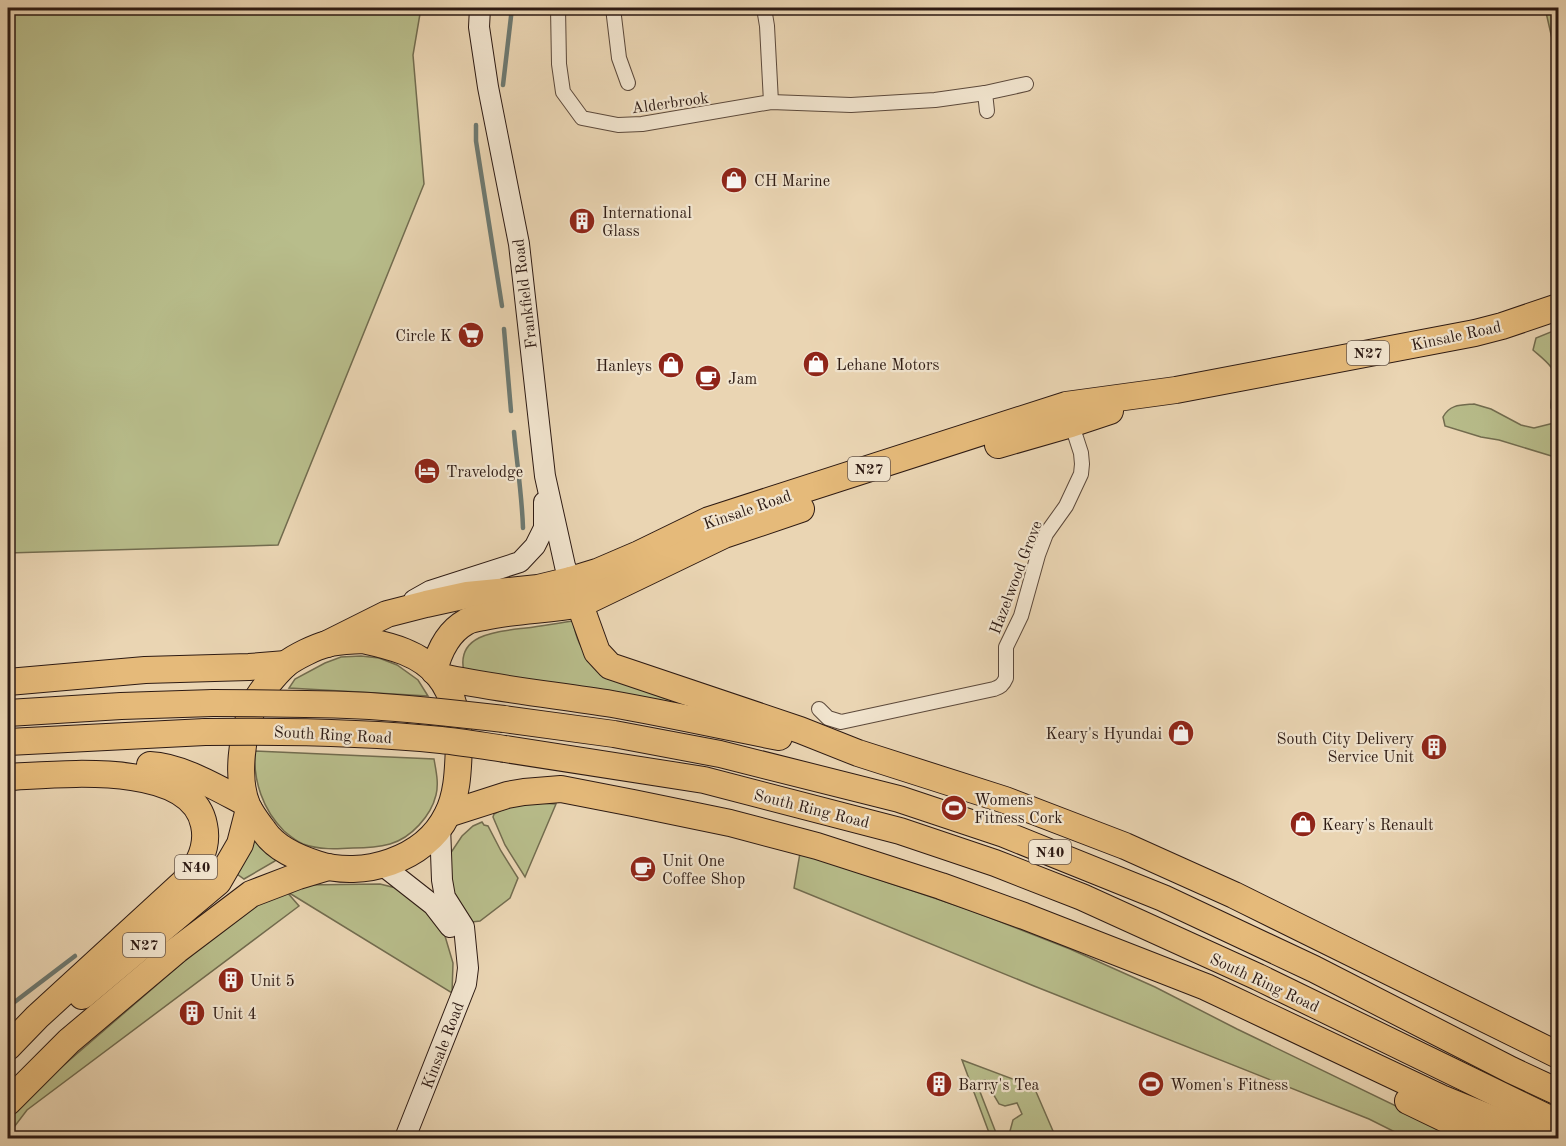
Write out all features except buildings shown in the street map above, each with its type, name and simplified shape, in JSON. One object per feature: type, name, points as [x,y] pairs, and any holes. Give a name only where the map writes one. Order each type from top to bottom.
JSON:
[{"type":"highway","name":"Kinsale Road","points":[[437,674],[441,648],[453,632],[468,621],[496,614],[560,608],[597,572],[709,520],[1068,415],[1176,390],[1475,333],[1558,307]]},
{"type":"highway","name":"Kinsale Road","points":[[327,644],[387,614],[466,595],[538,588],[576,592]]},
{"type":"highway","points":[[576,592],[597,651],[610,666],[800,730],[858,753],[1005,800],[1125,846],[1234,895],[1558,1055]]},
{"type":"highway","name":"N27","points":[[437,674],[416,657],[389,645],[363,640],[327,644],[301,655],[286,664],[261,692],[254,705],[243,750],[241,782],[248,806],[267,836],[296,856],[328,867],[354,869],[382,865],[410,854],[432,838],[444,820]]},
{"type":"highway","points":[[8,682],[145,670],[249,668],[286,664]]},
{"type":"highway","points":[[437,674],[476,685],[616,705],[858,753]]},
{"type":"highway","points":[[437,674],[449,693],[459,730],[458,773],[444,820]]},
{"type":"highway","name":"South Ring Road","points":[[8,713],[213,703],[370,706],[438,711],[614,734],[720,754],[899,799],[1004,834],[1164,898],[1314,969],[1558,1092]]},
{"type":"highway","name":"South Ring Road","points":[[8,742],[205,732],[271,731],[356,735],[441,740],[704,780],[900,831],[995,863],[1082,897],[1248,972],[1558,1123]]},
{"type":"highway","points":[[8,775],[116,765],[161,765],[202,780],[248,806]]},
{"type":"highway","name":"N40","points":[[8,775],[109,774],[138,777],[160,783],[182,793],[190,801],[204,822],[206,835],[200,860],[183,883],[45,1009],[8,1047]]},
{"type":"highway","points":[[444,820],[490,800],[524,792],[561,789],[730,823],[817,846],[941,886],[1206,987],[1400,1079],[1539,1138]]},
{"type":"highway","name":"N27","points":[[8,1057],[218,882],[240,844],[248,806]]},
{"type":"highway","name":"N27","points":[[8,1102],[69,1041],[177,950],[251,894],[328,867]]},
{"type":"highway","points":[[1094,943],[1204,1000],[1485,1138]]},
{"type":"highway","points":[[1407,980],[1558,1043]]},
{"type":"highway","points":[[1436,995],[1558,1067]]},
{"type":"street","name":"Frankfield Road","points":[[480,8],[479,27],[488,87],[519,244],[545,476],[566,566],[576,592]]},
{"type":"street","name":"Alderbrook","points":[[558,8],[563,92],[582,118],[618,125],[642,124],[771,102],[851,105],[935,100],[986,93],[1026,84]]},
{"type":"street","name":"Alderbrook","points":[[613,8],[619,58],[628,83]]},
{"type":"street","points":[[764,8],[771,102]]},
{"type":"street","points":[[986,93],[987,111]]},
{"type":"street","name":"Hazelwood Grove","points":[[819,709],[828,718],[840,722],[994,689],[1004,683],[1006,647],[1021,616],[1038,555],[1046,534],[1066,506],[1081,474],[1081,453],[1068,415]]},
{"type":"street","points":[[387,614],[430,591],[520,562],[535,546],[544,528],[545,476]]},
{"type":"street","name":"Kinsale Road","points":[[405,1138],[466,984],[468,968],[464,927],[449,904],[443,888],[441,873],[444,820]]},
{"type":"street","points":[[382,865],[433,905],[465,949]]},
{"type":"green space","points":[[8,8],[421,8],[413,55],[424,184],[278,545],[8,553]]},
{"type":"green space","points":[[1545,8],[1558,8],[1558,65]]},
{"type":"green space","points":[[1558,329],[1558,411],[1551,408],[1556,383],[1554,373],[1549,364],[1533,350],[1536,338]]},
{"type":"green space","points":[[1474,404],[1491,409],[1521,425],[1534,428],[1558,422],[1558,458],[1445,426],[1443,417],[1449,410],[1456,406]]},
{"type":"green space","points":[[573,621],[580,644],[592,663],[710,713],[464,672],[463,659],[466,649],[482,636]]},
{"type":"green space","points":[[341,657],[379,658],[397,665],[418,680],[428,696],[289,688],[295,679],[325,663]]},
{"type":"green space","points":[[255,751],[434,759],[436,795],[425,818],[398,841],[362,848],[328,849],[309,846],[286,833],[270,814],[258,784]]},
{"type":"green space","points":[[538,803],[556,804],[525,877],[505,845],[493,817],[499,811],[510,807]]},
{"type":"green space","points":[[482,822],[488,826],[518,878],[510,898],[480,921],[472,922],[449,893],[450,854],[462,836],[473,826]]},
{"type":"green space","points":[[252,838],[276,856],[275,861],[244,879],[237,874]]},
{"type":"green space","points":[[800,853],[970,910],[1070,949],[1155,987],[1462,1138],[1394,1138],[1403,1136],[1369,1119],[794,888]]},
{"type":"green space","points":[[380,884],[396,888],[436,918],[445,936],[453,963],[452,993],[286,891],[299,906],[27,1110],[8,1135],[8,1116],[29,1095],[236,918],[284,889],[302,885]]},
{"type":"green space","points":[[962,1060],[1034,1087],[1056,1138],[1012,1138],[1010,1131],[1013,1120],[1022,1114],[1017,1103],[1005,1106],[999,1104],[985,1080],[977,1084],[998,1138],[991,1138]]},
{"type":"waterway","points":[[503,85],[512,8]]},
{"type":"waterway","points":[[476,125],[476,141],[502,306]]},
{"type":"waterway","points":[[504,329],[511,411]]},
{"type":"waterway","points":[[514,432],[523,528]]},
{"type":"waterway","points":[[8,1007],[75,956]]},
{"type":"place","name":"CH Marine","points":[[734,180]]},
{"type":"place","name":"International Glass","points":[[582,221]]},
{"type":"place","name":"Circle K","points":[[471,335]]},
{"type":"place","name":"Lehane Motors","points":[[816,364]]},
{"type":"place","name":"Hanleys","points":[[671,365]]},
{"type":"place","name":"Jam","points":[[708,378]]},
{"type":"place","name":"Travelodge","points":[[427,471]]},
{"type":"place","name":"Keary's Hyundai","points":[[1181,733]]},
{"type":"place","name":"South City Delivery Service Unit","points":[[1434,747]]},
{"type":"place","name":"Womens Fitness Cork","points":[[954,808]]},
{"type":"place","name":"Keary's Renault","points":[[1303,824]]},
{"type":"place","name":"Unit One Coffee Shop","points":[[643,869]]},
{"type":"place","name":"Unit 5","points":[[231,980]]},
{"type":"place","name":"Unit 4","points":[[192,1013]]},
{"type":"place","name":"Barry's Tea","points":[[939,1084]]},
{"type":"place","name":"Women's Fitness","points":[[1151,1084]]}]
